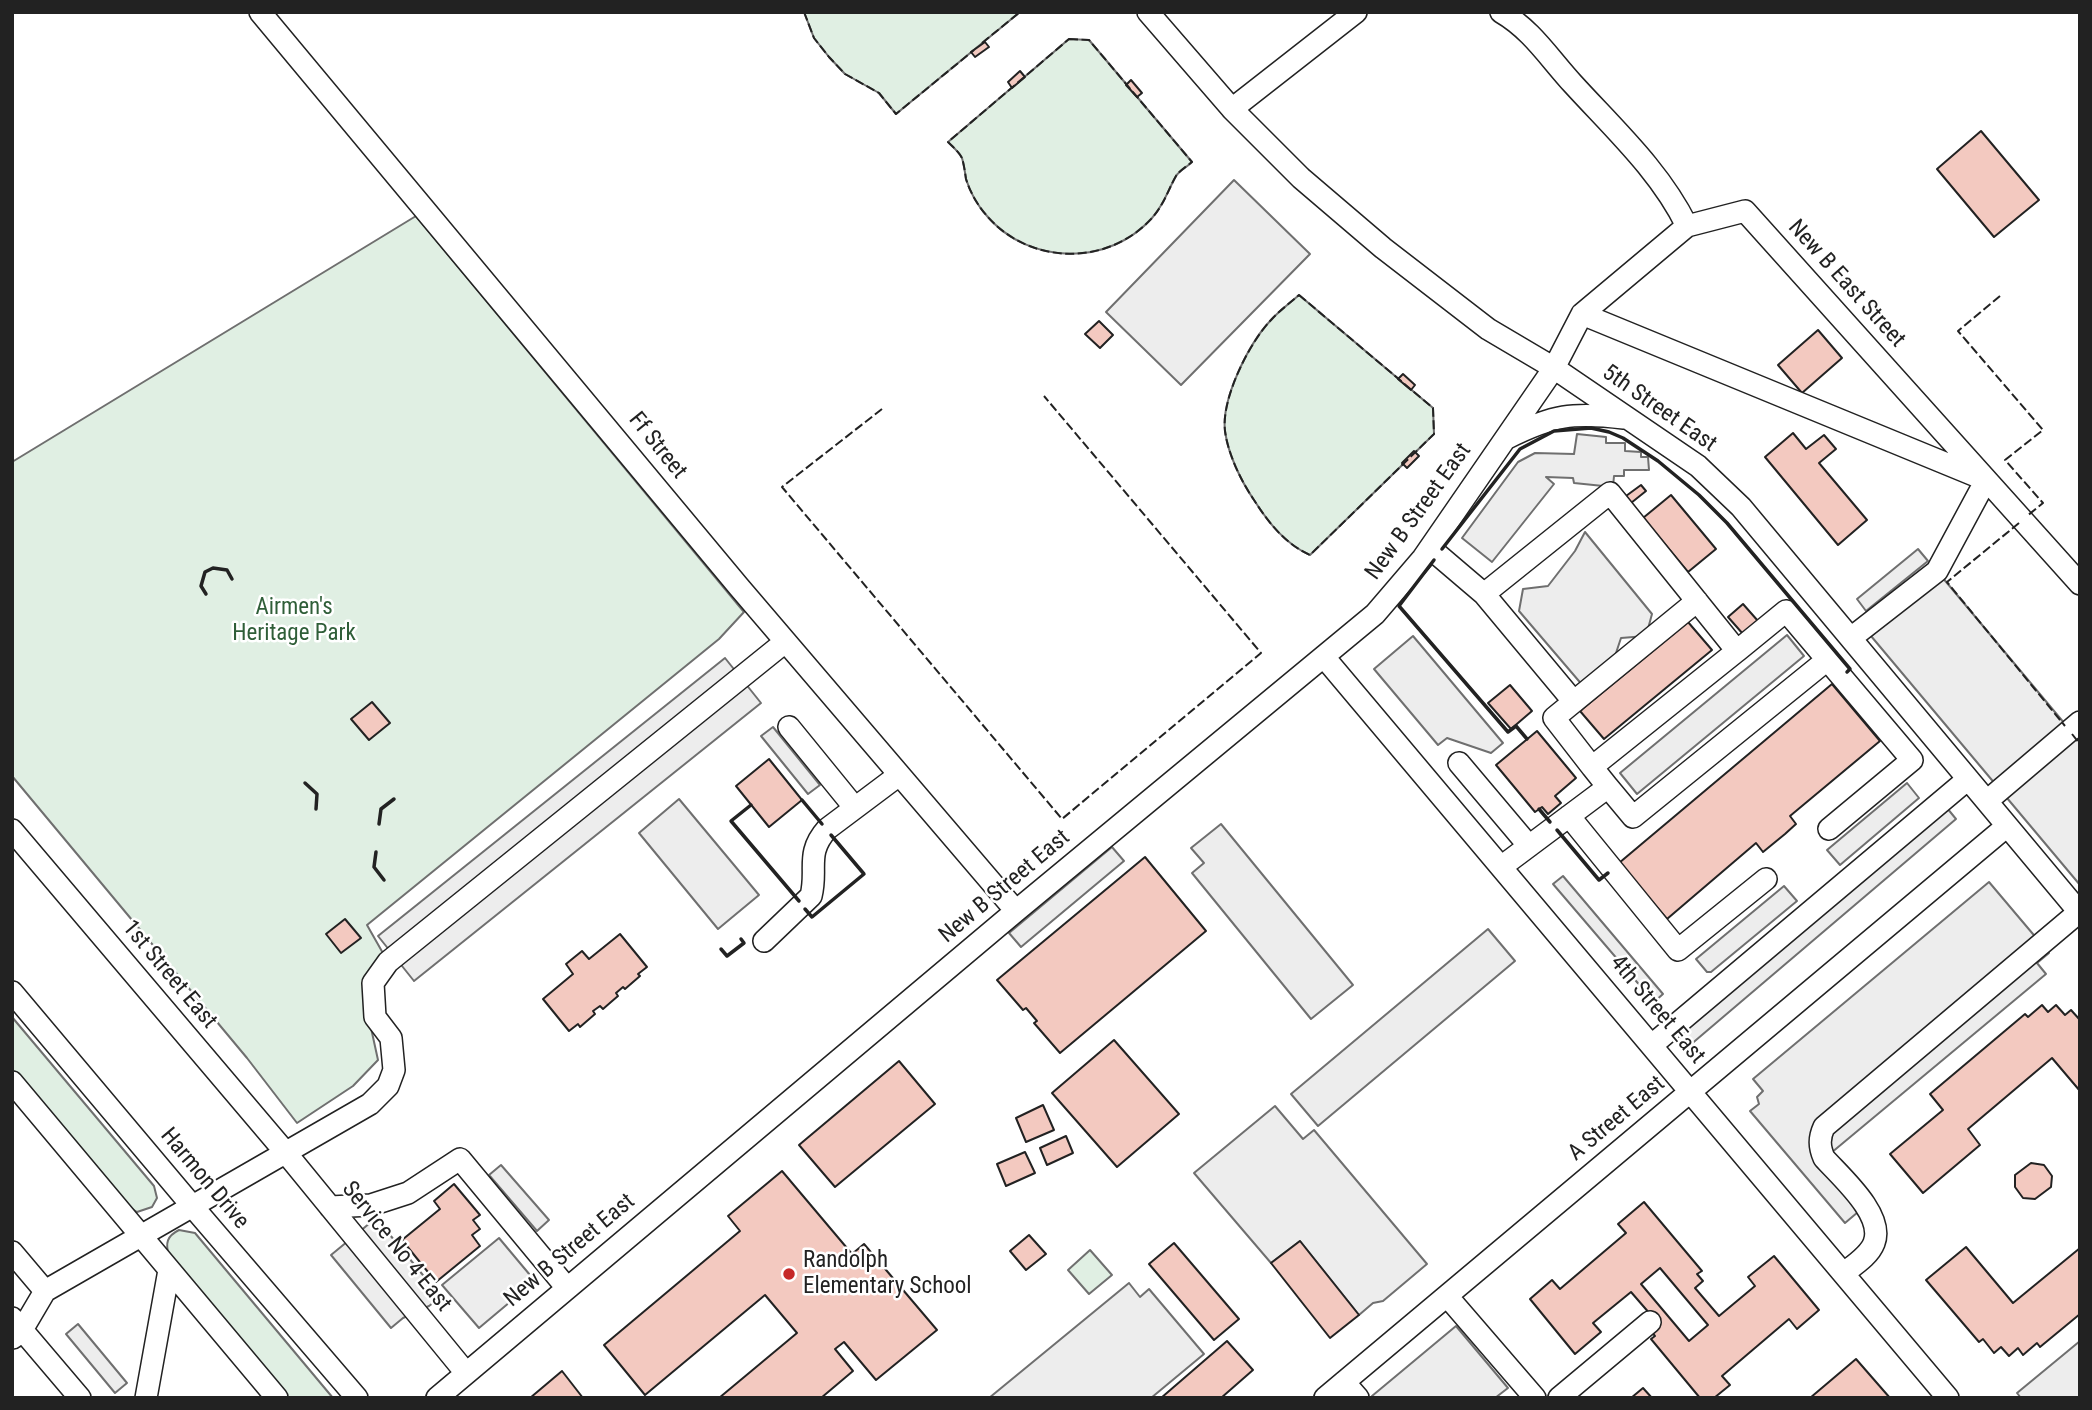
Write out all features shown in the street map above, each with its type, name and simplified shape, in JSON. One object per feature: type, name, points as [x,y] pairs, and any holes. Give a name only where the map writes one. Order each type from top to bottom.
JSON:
[{"type":"street","name":"Ff Street","points":[[260,12],[785,642],[1016,911]]},
{"type":"street","name":"5th Street East","points":[[1148,12],[1232,109],[1301,178],[1383,248],[1488,329],[1554,368],[1698,466],[1741,507],[2079,912]]},
{"type":"street","points":[[1232,109],[1356,12]]},
{"type":"street","points":[[1501,12],[1528,31],[1570,82],[1663,183],[1687,226]]},
{"type":"street","name":"New B East Street","points":[[1554,368],[1582,314],[1687,226],[1745,211],[2080,584]]},
{"type":"street","points":[[1582,314],[1986,480],[1937,571],[1851,638]]},
{"type":"street","name":"New B Street East","points":[[437,1398],[1016,911],[1375,614],[1430,548],[1554,368]]},
{"type":"street","points":[[1505,439],[1540,421],[1563,416],[1594,414],[1627,418]]},
{"type":"street","points":[[1484,594],[1611,493],[1737,651]]},
{"type":"street","points":[[1430,548],[1484,594],[1574,702]]},
{"type":"street","points":[[1697,601],[1554,718],[1633,817],[1827,660]]},
{"type":"street","points":[[1592,766],[1786,611],[1912,760],[1829,829]]},
{"type":"street","points":[[80,1398],[16,1329],[45,1291],[370,1104],[388,1086],[394,1070],[391,1038],[375,1017],[373,983],[388,961],[785,642]]},
{"type":"street","name":"4th Street East","points":[[1324,657],[1948,1398]]},
{"type":"street","points":[[1987,801],[2080,722]]},
{"type":"street","points":[[789,727],[855,808]]},
{"type":"street","points":[[1459,763],[1530,846]]},
{"type":"street","points":[[764,941],[811,896],[815,846],[827,829],[899,775]]},
{"type":"street","points":[[1652,1045],[1968,779]]},
{"type":"street","points":[[1502,867],[1608,787]]},
{"type":"street","points":[[1569,816],[1678,950],[1766,879]]},
{"type":"street","name":"A Street East","points":[[1325,1398],[1351,1390],[1447,1296],[2007,826]]},
{"type":"street","name":"1st Street East","points":[[12,830],[286,1153]]},
{"type":"street","points":[[1844,1273],[1865,1256],[1875,1242],[1876,1225],[1868,1208],[1824,1158],[1820,1137],[1824,1126],[2079,912]]},
{"type":"street","name":"Harmon Drive","points":[[12,992],[357,1398]]},
{"type":"street","points":[[12,1083],[277,1398]]},
{"type":"street","name":"Service No 4 East","points":[[286,1153],[466,1373]]},
{"type":"street","points":[[330,1207],[371,1205],[408,1193],[460,1159],[567,1288]]},
{"type":"street","points":[[12,1252],[45,1291]]},
{"type":"street","points":[[146,1398],[169,1270]]},
{"type":"street","points":[[1447,1296],[1525,1394]]},
{"type":"street","points":[[1559,1398],[1650,1322]]},
{"type":"green space","points":[[804,12],[1020,12],[896,114],[879,93],[845,74],[829,57],[814,38]]},
{"type":"green space","points":[[1069,39],[1089,40],[1192,162],[1176,176],[1152,218],[1134,234],[1114,245],[1092,252],[1070,254],[1025,244],[1005,232],[987,216],[970,189],[962,158],[948,142]]},
{"type":"green space","name":"Airmen's Heritage Park","points":[[416,216],[744,612],[719,639],[367,925],[388,962],[371,1028],[378,1060],[353,1086],[297,1123],[247,1058],[12,776],[12,462]]},
{"type":"green space","points":[[1299,295],[1433,408],[1434,434],[1310,555],[1285,539],[1259,508],[1236,467],[1225,431],[1227,403],[1246,357],[1271,320]]},
{"type":"green space","points":[[12,1017],[154,1186],[157,1198],[152,1207],[137,1212],[124,1204],[12,1070]]},
{"type":"green space","points":[[179,1230],[195,1233],[333,1398],[287,1398],[169,1256],[168,1240]]},
{"type":"green space","points":[[1090,1250],[1112,1275],[1089,1294],[1068,1270]]},
{"type":"shaded area","points":[[1234,180],[1310,254],[1181,385],[1106,312]]},
{"type":"shaded area","points":[[1577,434],[1606,437],[1606,443],[1625,443],[1625,451],[1641,452],[1641,457],[1648,457],[1649,470],[1624,470],[1624,476],[1614,476],[1613,487],[1574,483],[1573,478],[1546,477],[1554,484],[1492,562],[1462,538],[1518,462],[1535,453],[1574,454]]},
{"type":"shaded area","points":[[1585,532],[1652,614],[1646,636],[1621,638],[1613,662],[1584,687],[1519,611],[1523,589],[1548,586],[1575,551]]},
{"type":"shaded area","points":[[1918,549],[1928,561],[1866,611],[1857,599]]},
{"type":"shaded area","points":[[1942,577],[2080,742],[2080,885],[1871,636]]},
{"type":"shaded area","points":[[1787,635],[1804,656],[1637,794],[1620,773]]},
{"type":"shaded area","points":[[1413,636],[1503,743],[1491,753],[1447,738],[1438,745],[1374,669]]},
{"type":"shaded area","points":[[725,658],[761,703],[414,981],[378,936]]},
{"type":"shaded area","points":[[773,727],[820,785],[808,794],[761,736]]},
{"type":"shaded area","points":[[1907,783],[1919,798],[1840,865],[1827,850]]},
{"type":"shaded area","points":[[679,799],[759,895],[718,929],[639,833]]},
{"type":"shaded area","points":[[1947,808],[1956,819],[1689,1046],[1679,1035]]},
{"type":"shaded area","points":[[1221,824],[1353,985],[1311,1019],[1192,873],[1204,863],[1191,848]]},
{"type":"shaded area","points":[[1112,847],[1124,861],[1021,947],[1009,933]]},
{"type":"shaded area","points":[[1563,876],[1663,994],[1654,1002],[1553,884]]},
{"type":"shaded area","points":[[1989,882],[2049,953],[2037,963],[2046,974],[1831,1153],[1871,1201],[1845,1223],[1750,1111],[1759,1104],[1757,1097],[1763,1091],[1753,1079]]},
{"type":"shaded area","points":[[1784,886],[1797,901],[1711,972],[1707,972],[1696,959]]},
{"type":"shaded area","points":[[1488,929],[1515,961],[1318,1126],[1291,1094]]},
{"type":"shaded area","points":[[1275,1106],[1303,1139],[1314,1130],[1427,1264],[1383,1301],[1373,1303],[1359,1315],[1300,1241],[1271,1263],[1194,1173]]},
{"type":"shaded area","points":[[501,1165],[549,1220],[537,1231],[489,1175]]},
{"type":"shaded area","points":[[376,1218],[441,1297],[403,1318],[391,1328],[331,1255]]},
{"type":"shaded area","points":[[499,1238],[535,1281],[479,1328],[442,1285]]},
{"type":"shaded area","points":[[1129,1283],[1140,1297],[1149,1289],[1204,1354],[1151,1398],[989,1398]]},
{"type":"shaded area","points":[[78,1324],[127,1383],[115,1393],[66,1334]]},
{"type":"shaded area","points":[[1456,1326],[1508,1388],[1495,1398],[1373,1398],[1372,1396]]},
{"type":"shaded area","points":[[2080,1341],[2080,1398],[2021,1398],[2017,1393]]},
{"type":"building","points":[[985,42],[989,47],[975,57],[971,52]]},
{"type":"building","points":[[1020,71],[1025,77],[1012,88],[1008,82]]},
{"type":"building","points":[[1131,80],[1142,93],[1137,97],[1126,85]]},
{"type":"building","points":[[1981,131],[2039,200],[1994,237],[1937,169]]},
{"type":"building","points":[[1099,321],[1113,335],[1100,348],[1085,334]]},
{"type":"building","points":[[1818,330],[1842,358],[1802,393],[1778,365]]},
{"type":"building","points":[[1403,374],[1415,385],[1411,390],[1398,379]]},
{"type":"building","points":[[1793,433],[1806,449],[1824,435],[1836,449],[1819,463],[1867,520],[1838,545],[1765,457]]},
{"type":"building","points":[[1414,451],[1419,456],[1407,468],[1402,463]]},
{"type":"building","points":[[1641,485],[1646,491],[1631,503],[1626,496]]},
{"type":"building","points":[[1671,495],[1716,549],[1688,572],[1643,518]]},
{"type":"building","points":[[1743,604],[1758,621],[1743,634],[1728,617]]},
{"type":"building","points":[[1688,622],[1712,650],[1604,739],[1580,711]]},
{"type":"building","points":[[1832,684],[1880,741],[1790,816],[1796,824],[1785,834],[1763,852],[1756,843],[1667,919],[1619,863]]},
{"type":"building","points":[[1510,685],[1532,711],[1511,729],[1488,703]]},
{"type":"building","points":[[372,702],[390,723],[369,740],[351,719]]},
{"type":"building","points":[[1537,731],[1576,778],[1555,796],[1561,803],[1548,814],[1542,807],[1535,812],[1496,765]]},
{"type":"building","points":[[769,759],[802,800],[769,827],[736,786]]},
{"type":"building","points":[[1145,857],[1206,931],[1060,1053],[1034,1023],[1037,1021],[1026,1008],[1023,1010],[997,980]]},
{"type":"building","points":[[345,919],[361,938],[341,953],[326,934]]},
{"type":"building","points":[[620,934],[647,967],[625,989],[623,987],[616,993],[618,996],[603,1009],[600,1006],[580,1027],[578,1024],[569,1031],[543,999],[573,974],[566,964],[582,951],[589,959]]},
{"type":"building","points":[[2042,1005],[2048,1012],[2056,1005],[2065,1015],[2071,1010],[2080,1020],[2080,1091],[2052,1058],[1968,1129],[1980,1145],[1923,1193],[1890,1154],[1943,1110],[1930,1094],[2025,1014],[2028,1017]]},
{"type":"building","points":[[1114,1040],[1179,1114],[1117,1167],[1052,1093]]},
{"type":"building","points":[[899,1061],[935,1104],[835,1187],[799,1145]]},
{"type":"building","points":[[1043,1105],[1054,1130],[1026,1142],[1016,1118]]},
{"type":"building","points":[[1066,1136],[1073,1153],[1047,1165],[1040,1148]]},
{"type":"building","points":[[1025,1152],[1035,1173],[1006,1186],[997,1164]]},
{"type":"building","points":[[2031,1163],[2044,1165],[2052,1176],[2051,1187],[2035,1199],[2023,1198],[2015,1187],[2015,1175]]},
{"type":"building","name":"Randolph Elementary School","points":[[782,1171],[852,1254],[864,1244],[937,1330],[876,1380],[844,1342],[835,1349],[853,1371],[821,1398],[719,1398],[797,1333],[765,1295],[645,1395],[604,1345],[740,1231],[728,1216]]},
{"type":"building","points":[[454,1184],[480,1215],[473,1220],[480,1229],[472,1235],[480,1246],[436,1282],[402,1240],[440,1209],[434,1201]]},
{"type":"building","points":[[1644,1202],[1702,1271],[1697,1274],[1703,1281],[1695,1288],[1719,1316],[1755,1286],[1748,1277],[1774,1256],[1819,1310],[1797,1329],[1789,1319],[1722,1376],[1730,1385],[1714,1398],[1700,1398],[1651,1339],[1655,1336],[1649,1329],[1657,1322],[1631,1292],[1593,1323],[1601,1332],[1575,1354],[1530,1299],[1552,1280],[1560,1289],[1626,1233],[1618,1224]],"holes":[[[1660,1268],[1708,1325],[1689,1341],[1641,1284]]]},
{"type":"building","points":[[1029,1235],[1046,1254],[1026,1270],[1010,1251]]},
{"type":"building","points":[[1300,1241],[1359,1315],[1330,1338],[1271,1263]]},
{"type":"building","points":[[1174,1243],[1239,1319],[1214,1340],[1149,1264]]},
{"type":"building","points":[[1966,1247],[2013,1303],[2080,1248],[2080,1314],[2040,1347],[2037,1343],[2023,1355],[2018,1348],[2009,1356],[2001,1347],[1994,1353],[1983,1339],[1979,1342],[1926,1280]]},
{"type":"building","points":[[1227,1341],[1253,1370],[1221,1398],[1161,1398]]},
{"type":"building","points":[[1856,1359],[1890,1398],[1810,1398]]},
{"type":"building","points":[[562,1371],[583,1398],[530,1398]]},
{"type":"building","points":[[1643,1388],[1652,1398],[1631,1398]]},
{"type":"fence","points":[[804,12],[814,38],[829,57],[845,74],[879,93],[896,114],[974,50]]},
{"type":"fence","points":[[982,43],[1020,12]]},
{"type":"fence","points":[[1069,39],[1089,40],[1192,162],[1176,176],[1152,218],[1134,234],[1114,245],[1092,252],[1070,254],[1025,244],[1005,232],[987,216],[970,189],[962,158],[948,142],[1069,39]]},
{"type":"fence","points":[[1299,295],[1433,408],[1434,434],[1310,555],[1285,539],[1259,508],[1236,467],[1225,431],[1227,403],[1246,357],[1271,320],[1299,295]]},
{"type":"fence","points":[[2000,296],[1958,331],[2043,430],[2005,460],[2043,503],[2027,516]]},
{"type":"fence","points":[[882,409],[782,487],[1062,819],[1261,653],[1044,396]]},
{"type":"fence","points":[[2019,523],[1947,582],[2065,726]]},
{"type":"fence","points":[[2072,734],[2080,744]]},
{"type":"wall","points":[[1442,549],[1520,449],[1554,431],[1591,428],[1609,432],[1658,461],[1699,495],[1727,523],[1850,669],[1847,672]]},
{"type":"wall","points":[[1434,560],[1399,606],[1508,732],[1516,726],[1527,739]]},
{"type":"wall","points":[[206,594],[201,586],[205,572],[213,568],[227,570],[232,579]]},
{"type":"wall","points":[[305,783],[317,794],[316,809]]},
{"type":"wall","points":[[379,824],[381,809],[394,799]]},
{"type":"wall","points":[[802,800],[822,824]]},
{"type":"wall","points":[[751,805],[731,821],[799,901]]},
{"type":"wall","points":[[1539,809],[1550,822]]},
{"type":"wall","points":[[1557,830],[1599,880],[1608,873]]},
{"type":"wall","points":[[805,909],[812,917],[864,874],[831,835]]},
{"type":"wall","points":[[376,852],[374,867],[384,880]]},
{"type":"wall","points":[[721,949],[727,956],[744,943],[741,939]]},
{"type":"place","name":"Randolph Elementary School","points":[[789,1274]]}]
